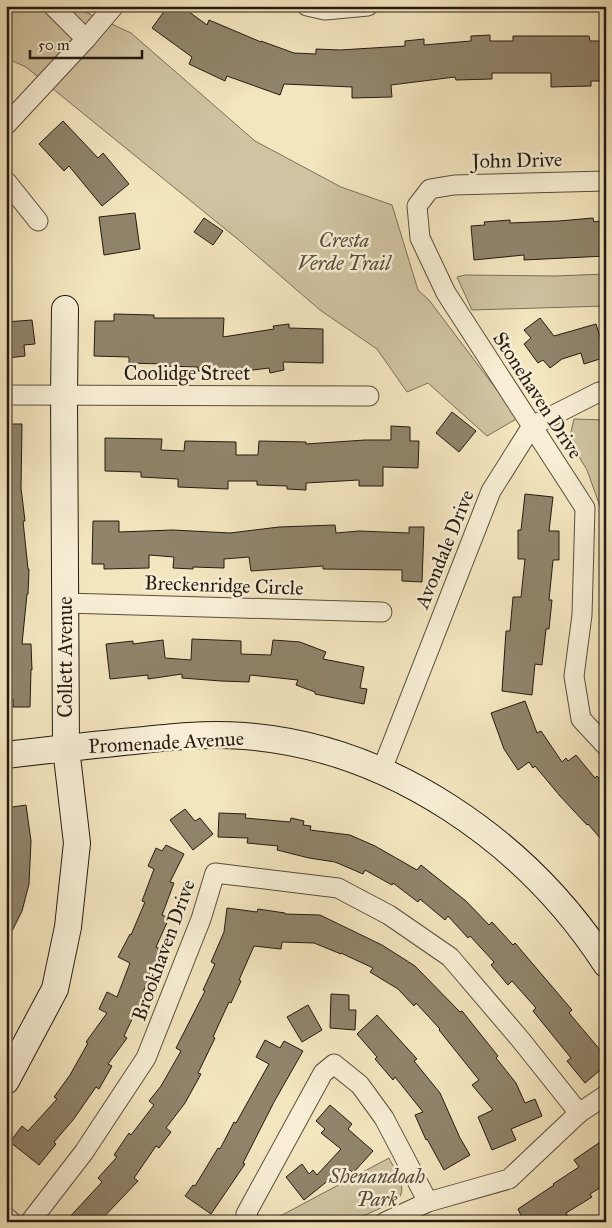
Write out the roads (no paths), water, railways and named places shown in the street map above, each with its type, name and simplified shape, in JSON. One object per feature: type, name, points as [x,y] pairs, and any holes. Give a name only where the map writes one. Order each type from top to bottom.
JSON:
[{"type":"street","points":[[53,6],[86,39]]},
{"type":"street","points":[[6,125],[114,6]]},
{"type":"street","points":[[306,6],[325,10],[368,6]]},
{"type":"street","points":[[6,181],[38,221]]},
{"type":"street","name":"John Drive","points":[[430,189],[454,185],[606,181]]},
{"type":"street","name":"Stonehaven Drive","points":[[430,189],[417,206],[420,238],[446,293],[585,508],[582,615],[574,676],[581,719],[606,746]]},
{"type":"street","name":"Collett Avenue","points":[[6,1081],[54,989],[68,927],[77,843],[66,748],[65,309]]},
{"type":"street","points":[[532,426],[599,392],[606,392]]},
{"type":"street","name":"Coolidge Street","points":[[6,395],[368,396]]},
{"type":"street","name":"Avondale Drive","points":[[381,772],[491,491],[532,426]]},
{"type":"street","name":"Breckenridge Circle","points":[[65,603],[382,612]]},
{"type":"street","name":"Promenade Avenue","points":[[6,755],[160,738],[215,735],[243,736],[300,744],[328,751],[381,772],[438,801],[488,835],[514,856],[563,906],[587,935],[606,964]]},
{"type":"street","name":"Brookhaven Drive","points":[[30,1222],[84,1152],[146,1058],[201,919],[215,873],[338,888],[390,915],[450,957],[520,1039],[579,1113]]},
{"type":"street","points":[[250,1222],[246,1214],[323,1073],[334,1064],[360,1085],[384,1118],[428,1202]]},
{"type":"street","points":[[385,1222],[428,1202],[509,1179],[579,1113],[606,1095]]},
{"type":"street","points":[[6,1217],[12,1222]]},
{"type":"park label","name":"Cresta Verde Trail","points":[[344,252]]},
{"type":"park label","name":"Shenandoah Park","points":[[377,1188]]}]
